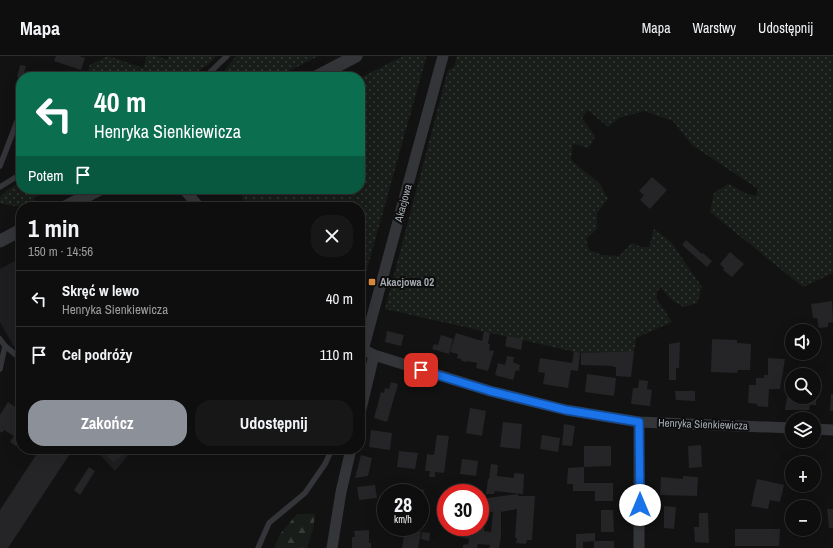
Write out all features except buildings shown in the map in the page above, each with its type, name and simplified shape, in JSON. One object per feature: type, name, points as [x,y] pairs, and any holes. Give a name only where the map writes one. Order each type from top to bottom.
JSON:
[{"type":"street","points":[[326,72],[356,56]]},
{"type":"street","name":"Akacjowa","points":[[365,335],[443,56]]},
{"type":"street","points":[[75,202],[90,194]]},
{"type":"street","points":[[188,194],[195,202]]},
{"type":"street","points":[[0,241],[16,233]]},
{"type":"street","name":"Henryka Sienkiewicza","points":[[365,351],[374,355],[490,391],[566,410],[639,422],[785,428]]},
{"type":"street","points":[[365,392],[374,355]]},
{"type":"street","points":[[639,422],[640,548]]},
{"type":"street","points":[[821,429],[833,430]]},
{"type":"street","points":[[332,548],[341,492],[350,454]]},
{"type":"lane","points":[[210,72],[227,56]]},
{"type":"lane","points":[[0,166],[16,124]]},
{"type":"lane","points":[[0,187],[16,177]]},
{"type":"lane","points":[[0,339],[4,346],[16,355]]},
{"type":"lane","points":[[0,369],[4,346]]},
{"type":"lane","points":[[258,548],[269,523],[305,493],[325,464],[330,454]]},
{"type":"shaded area","points":[[16,261],[16,350],[0,322],[0,269]]},
{"type":"shaded area","points":[[100,454],[129,454],[115,471]]},
{"type":"green space","points":[[108,56],[143,68],[147,56],[156,56],[167,60],[169,56],[216,56],[209,64],[197,72],[88,72],[90,65]]},
{"type":"green space","points":[[236,56],[318,56],[287,72],[223,72]]},
{"type":"green space","points":[[403,56],[426,56],[365,276],[365,202],[242,202],[242,194],[365,194],[365,75]]},
{"type":"green space","points":[[457,56],[833,56],[833,273],[803,287],[710,212],[714,193],[728,184],[747,194],[756,196],[758,189],[692,145],[673,121],[644,111],[619,118],[608,127],[588,110],[582,118],[595,136],[589,148],[573,144],[571,160],[600,184],[608,199],[597,213],[597,229],[586,239],[589,250],[602,255],[619,256],[632,243],[641,247],[649,247],[654,229],[671,242],[702,287],[697,303],[684,307],[673,301],[661,288],[657,291],[657,299],[672,322],[636,338],[634,351],[580,353],[385,309],[448,70],[454,67]]},
{"type":"green space","points":[[16,185],[16,194],[42,194],[34,198],[36,202],[16,202],[16,206],[0,203],[0,197],[7,190]]},
{"type":"green space","points":[[297,514],[315,514],[313,529],[307,548],[274,548],[280,534]]},
{"type":"place","name":"Akacjowa 02","points":[[372,282]]},
{"type":"route","points":[[421,370],[490,391],[566,410],[639,422],[640,505]]}]
